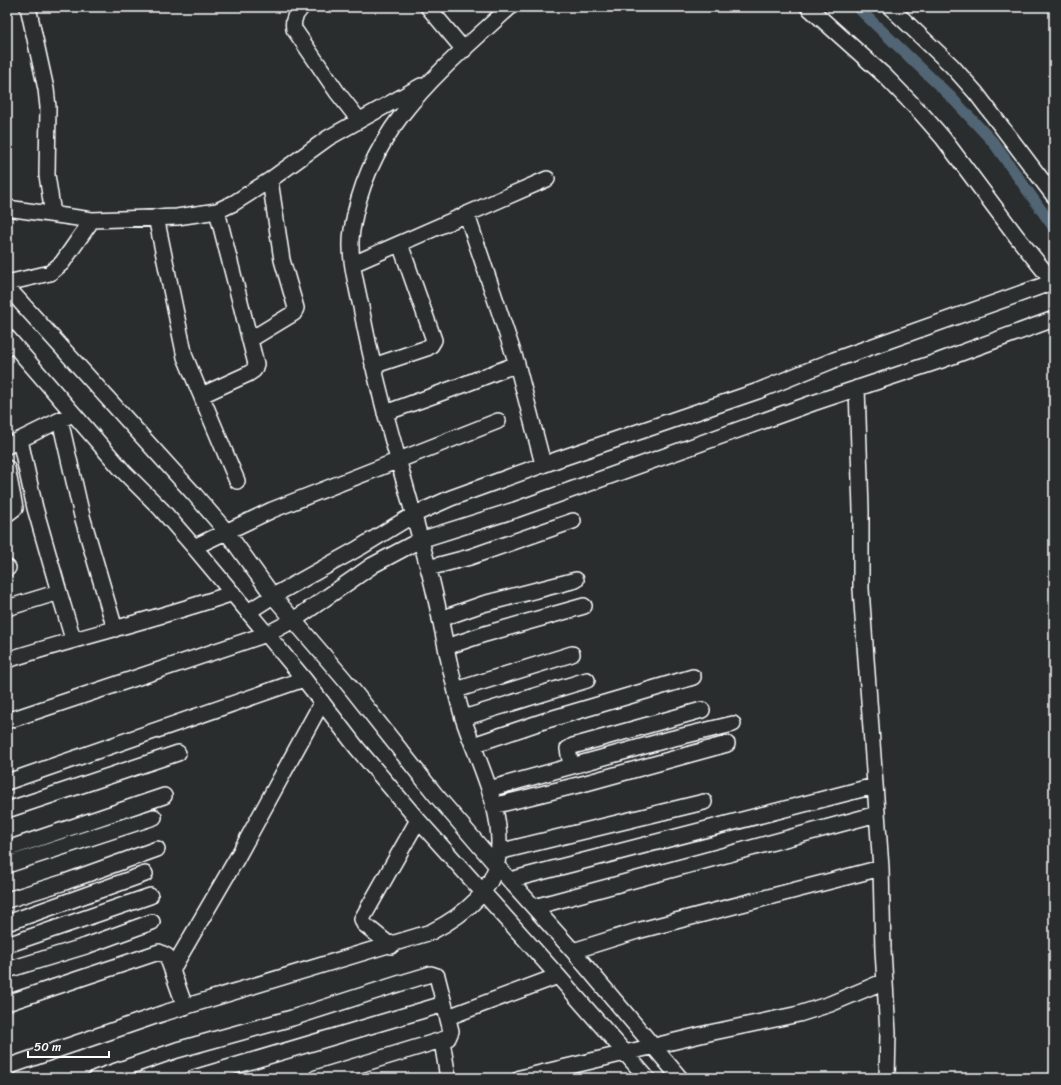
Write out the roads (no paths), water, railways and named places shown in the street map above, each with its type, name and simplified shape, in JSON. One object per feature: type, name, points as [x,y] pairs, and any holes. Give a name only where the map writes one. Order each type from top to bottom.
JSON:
[{"type":"street","points":[[28,7],[46,89],[48,107],[47,175],[53,214]]},
{"type":"street","points":[[302,7],[294,16],[294,29],[337,92],[359,120]]},
{"type":"street","points":[[428,7],[464,50]]},
{"type":"street","points":[[7,1067],[185,1007],[391,946],[431,932],[461,914],[483,891],[497,858],[493,806],[489,789],[463,718],[428,568],[373,366],[353,264],[351,243],[352,229],[368,172],[383,140],[404,109],[429,81],[510,7]]},
{"type":"street","points":[[248,612],[273,596],[413,516],[451,498],[543,464],[758,391],[834,360],[1053,282],[935,128],[885,76],[808,7]]},
{"type":"street","points":[[890,7],[947,61],[976,92],[1054,196]]},
{"type":"street","points":[[7,208],[92,220],[196,215],[217,211],[234,203],[270,180],[328,138],[429,81]]},
{"type":"street","points":[[353,264],[547,179]]},
{"type":"street","points":[[251,339],[294,313],[296,308],[296,303],[282,260],[270,180]]},
{"type":"street","points":[[202,395],[254,370],[256,364],[256,357],[217,211]]},
{"type":"street","points":[[467,215],[517,364],[543,464]]},
{"type":"street","points":[[156,217],[183,350],[238,481]]},
{"type":"street","points":[[7,283],[50,273],[62,262],[92,220]]},
{"type":"street","points":[[373,366],[427,348],[434,340],[400,244]]},
{"type":"street","points":[[7,287],[226,531],[273,596],[405,758],[497,858],[510,880],[573,951],[680,1078]]},
{"type":"street","points":[[7,721],[267,634],[294,620],[360,573],[397,551],[420,540],[515,510],[1054,319]]},
{"type":"street","points":[[7,337],[66,417],[123,470],[161,509],[267,634],[357,748],[418,820],[575,994],[647,1078]]},
{"type":"street","points":[[385,412],[517,364]]},
{"type":"street","points":[[857,388],[861,510],[861,589],[881,868],[888,1033],[887,1078]]},
{"type":"street","points":[[66,417],[14,443],[35,508],[73,639]]},
{"type":"street","points":[[66,417],[82,516],[115,629]]},
{"type":"street","points":[[194,547],[272,510],[498,421]]},
{"type":"street","points":[[7,468],[14,508],[7,514]]},
{"type":"street","points":[[428,568],[470,557],[573,521]]},
{"type":"street","points":[[440,619],[483,604],[576,580]]},
{"type":"street","points":[[7,608],[59,592]]},
{"type":"street","points":[[7,660],[73,639],[115,629],[195,606],[233,593]]},
{"type":"street","points":[[446,647],[485,634],[584,606]]},
{"type":"street","points":[[456,690],[572,654]]},
{"type":"street","points":[[473,745],[547,720],[693,677]]},
{"type":"street","points":[[7,782],[304,679]]},
{"type":"street","points":[[463,718],[586,680]]},
{"type":"street","points":[[173,968],[237,858],[322,702]]},
{"type":"street","points":[[571,766],[568,749],[573,746],[702,710]]},
{"type":"street","points":[[489,789],[733,724]]},
{"type":"street","points":[[493,806],[593,781],[727,744]]},
{"type":"street","points":[[7,810],[178,753]]},
{"type":"street","points":[[510,880],[874,786]]},
{"type":"street","points":[[7,849],[164,796]]},
{"type":"street","points":[[497,858],[704,802]]},
{"type":"street","points":[[534,907],[877,814]]},
{"type":"street","points":[[7,865],[154,817]]},
{"type":"street","points":[[391,946],[364,924],[362,919],[418,820]]},
{"type":"street","points":[[7,900],[72,880],[157,849]]},
{"type":"street","points":[[573,951],[676,920],[881,868]]},
{"type":"street","points":[[7,923],[145,874]]},
{"type":"street","points":[[7,945],[150,896]]},
{"type":"street","points":[[7,970],[86,946],[152,922]]},
{"type":"street","points":[[7,1003],[159,952],[167,956],[173,968],[185,1007]]},
{"type":"street","points":[[96,1078],[177,1050],[292,1018],[431,974],[437,976],[451,1034],[448,1038],[316,1078]]},
{"type":"street","points":[[194,1078],[446,1011],[558,976]]},
{"type":"street","points":[[575,994],[595,978]]},
{"type":"street","points":[[520,1078],[627,1054],[654,1046],[799,1014],[830,1004],[885,981]]},
{"type":"street","points":[[442,1041],[448,1078]]},
{"type":"waterway","points":[[857,7],[951,97],[993,142],[1054,228]]}]
